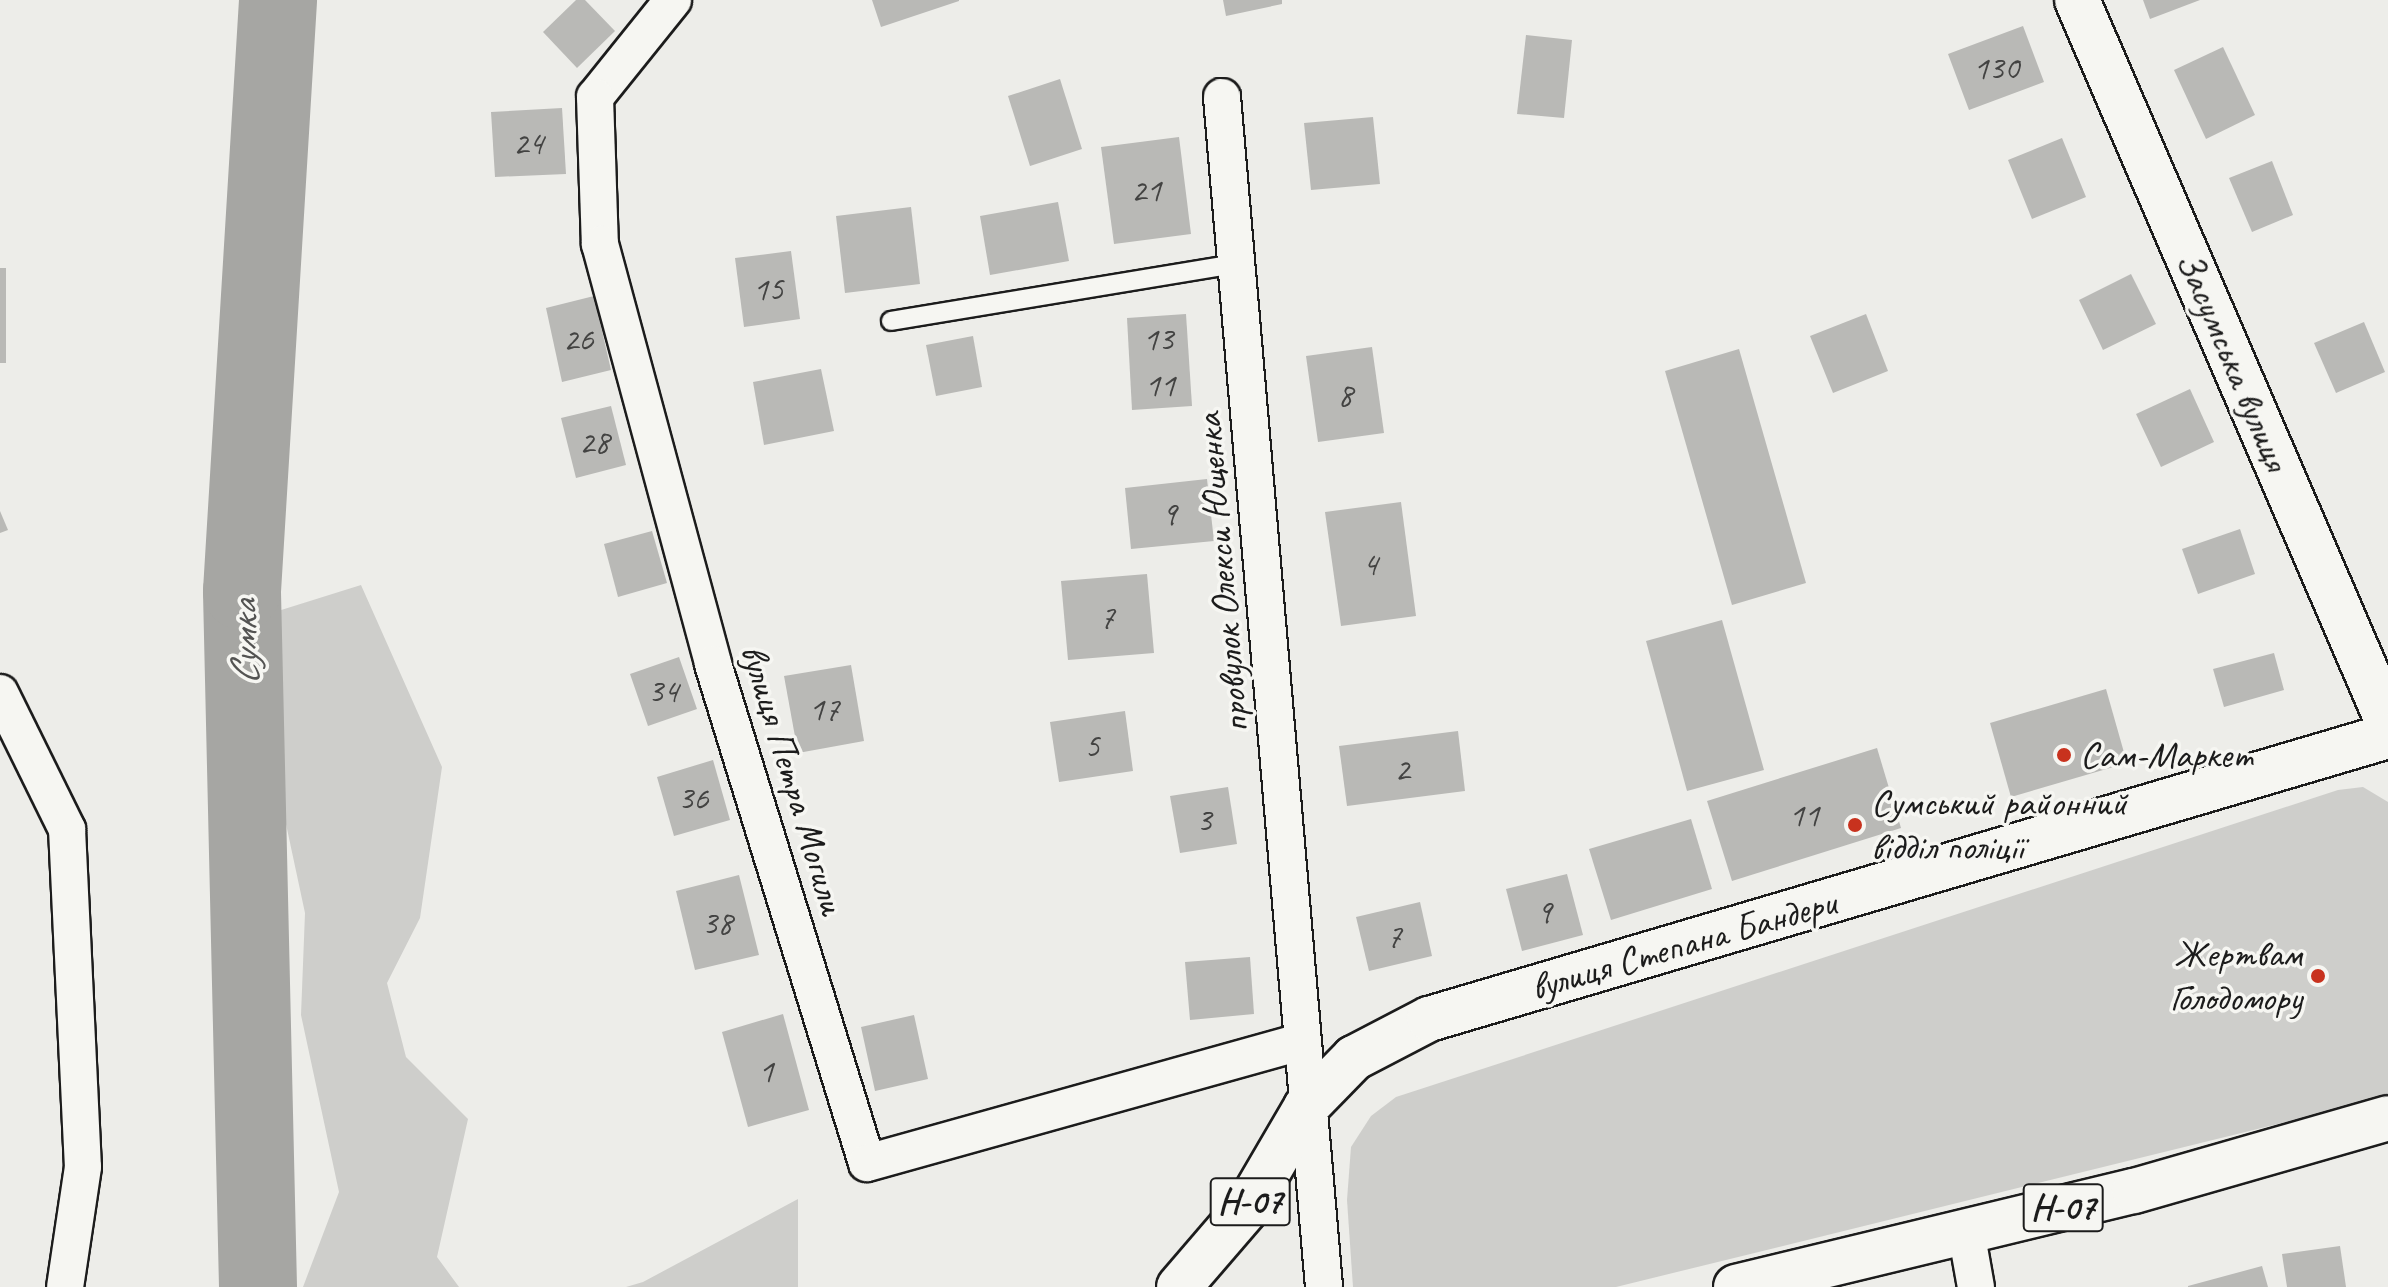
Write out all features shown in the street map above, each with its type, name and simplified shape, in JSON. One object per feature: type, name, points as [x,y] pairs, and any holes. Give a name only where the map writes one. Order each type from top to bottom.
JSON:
[{"type":"main road","name":"Засумська вулиця","points":[[2077,0],[2388,722]]},
{"type":"main road","name":"вулиця Степана Бандери","points":[[1179,1287],[1247,1208],[1306,1107],[1354,1058],[1429,1019],[2388,736]]},
{"type":"main road","name":"Н-07","points":[[1736,1287],[2134,1191],[2388,1118]]},
{"type":"street","name":"вулиця Петра Могили","points":[[673,0],[595,97],[600,244],[713,664],[867,1163],[1301,1042]]},
{"type":"street","name":"провулок Олекси Ющенка","points":[[1222,97],[1306,1107],[1324,1287]]},
{"type":"street","points":[[0,693],[67,829],[83,1167],[65,1287]]},
{"type":"street","points":[[1966,1231],[1976,1287]]},
{"type":"lane","points":[[891,321],[1237,264]]},
{"type":"shaded area","points":[[361,585],[442,767],[420,918],[387,983],[406,1057],[468,1119],[437,1257],[459,1287],[303,1287],[339,1192],[301,1015],[305,913],[280,796],[278,611]]},
{"type":"shaded area","points":[[2363,787],[2388,802],[2388,1097],[1616,1287],[1353,1287],[1347,1200],[1351,1147],[1371,1116],[1396,1097],[2338,790]]},
{"type":"shaded area","points":[[798,1199],[798,1287],[626,1287],[643,1282]]},
{"type":"building","points":[[576,0],[585,0],[615,31],[577,68],[543,32]]},
{"type":"building","points":[[872,0],[959,0],[959,1],[881,27]]},
{"type":"building","points":[[1223,0],[1282,0],[1282,4],[1226,16]]},
{"type":"building","points":[[2143,0],[2200,0],[2150,19]]},
{"type":"building","points":[[2023,26],[2044,82],[1969,110],[1948,54]]},
{"type":"building","points":[[1526,35],[1572,40],[1564,118],[1517,114]]},
{"type":"building","points":[[2223,47],[2255,115],[2206,139],[2174,70]]},
{"type":"building","points":[[1060,79],[1082,149],[1030,166],[1008,96]]},
{"type":"building","points":[[562,108],[566,174],[495,177],[491,112]]},
{"type":"building","points":[[1373,117],[1380,184],[1311,190],[1304,123]]},
{"type":"building","points":[[1179,137],[1191,234],[1114,244],[1101,147]]},
{"type":"building","points":[[2062,138],[2086,197],[2032,219],[2008,160]]},
{"type":"building","points":[[2272,161],[2293,215],[2252,232],[2229,178]]},
{"type":"building","points":[[1058,202],[1069,261],[990,275],[980,216]]},
{"type":"building","points":[[911,207],[920,284],[845,293],[836,216]]},
{"type":"building","points":[[791,251],[800,319],[744,327],[735,258]]},
{"type":"building","points":[[0,268],[6,268],[6,363],[0,363]]},
{"type":"building","points":[[2131,274],[2156,324],[2103,350],[2079,300]]},
{"type":"building","points":[[594,296],[611,370],[562,382],[546,308]]},
{"type":"building","points":[[1186,314],[1192,406],[1132,410],[1127,318]]},
{"type":"building","points":[[1866,314],[1888,371],[1833,393],[1810,336]]},
{"type":"building","points":[[2364,322],[2385,372],[2336,393],[2314,343]]},
{"type":"building","points":[[973,336],[982,387],[936,396],[926,345]]},
{"type":"building","points":[[1372,347],[1384,433],[1318,442],[1306,356]]},
{"type":"building","points":[[1739,349],[1806,583],[1732,605],[1665,371]]},
{"type":"building","points":[[821,369],[834,431],[764,445],[753,382]]},
{"type":"building","points":[[2190,389],[2214,442],[2161,467],[2136,414]]},
{"type":"building","points":[[611,406],[626,465],[576,478],[561,418]]},
{"type":"building","points":[[1207,479],[1214,541],[1131,549],[1125,488]]},
{"type":"building","points":[[1401,502],[1416,616],[1341,626],[1325,512]]},
{"type":"building","points":[[0,511],[8,530],[0,533]]},
{"type":"building","points":[[2240,529],[2255,574],[2198,594],[2182,549]]},
{"type":"building","points":[[652,531],[667,583],[618,597],[604,544]]},
{"type":"building","points":[[1147,574],[1154,653],[1068,660],[1061,581]]},
{"type":"building","points":[[1722,620],[1764,770],[1687,791],[1646,641]]},
{"type":"building","points":[[2274,653],[2284,690],[2224,707],[2213,669]]},
{"type":"building","points":[[679,657],[697,709],[648,726],[630,674]]},
{"type":"building","points":[[851,665],[864,741],[798,753],[784,676]]},
{"type":"building","points":[[2106,689],[2127,763],[2011,797],[1990,723]]},
{"type":"building","points":[[1125,711],[1133,771],[1059,782],[1050,722]]},
{"type":"building","points":[[1458,731],[1465,791],[1347,806],[1339,746]]},
{"type":"building","points":[[1877,748],[1901,828],[1732,881],[1707,801]]},
{"type":"building","points":[[713,760],[730,820],[674,836],[657,777]]},
{"type":"building","points":[[1228,787],[1237,844],[1180,853],[1170,796]]},
{"type":"building","points":[[1691,819],[1712,889],[1611,920],[1589,849]]},
{"type":"building","points":[[1567,874],[1583,935],[1522,951],[1506,889]]},
{"type":"building","points":[[739,875],[759,955],[695,970],[676,891]]},
{"type":"building","points":[[1420,902],[1432,956],[1369,971],[1356,917]]},
{"type":"building","points":[[1250,957],[1254,1014],[1190,1020],[1185,962]]},
{"type":"building","points":[[783,1014],[809,1110],[748,1127],[722,1032]]},
{"type":"building","points":[[914,1015],[928,1079],[875,1091],[861,1027]]},
{"type":"building","points":[[2340,1246],[2346,1287],[2287,1287],[2282,1254]]},
{"type":"building","points":[[2262,1266],[2268,1287],[2188,1287],[2188,1286]]},
{"type":"waterway","name":"Сумка","points":[[258,1287],[242,591],[278,0]]},
{"type":"place","name":"Сам-Маркет","points":[[2064,755]]},
{"type":"place","name":"Сумський районний відділ поліції","points":[[1855,825]]},
{"type":"place","name":"Жертвам Голодомору","points":[[2318,976]]}]
